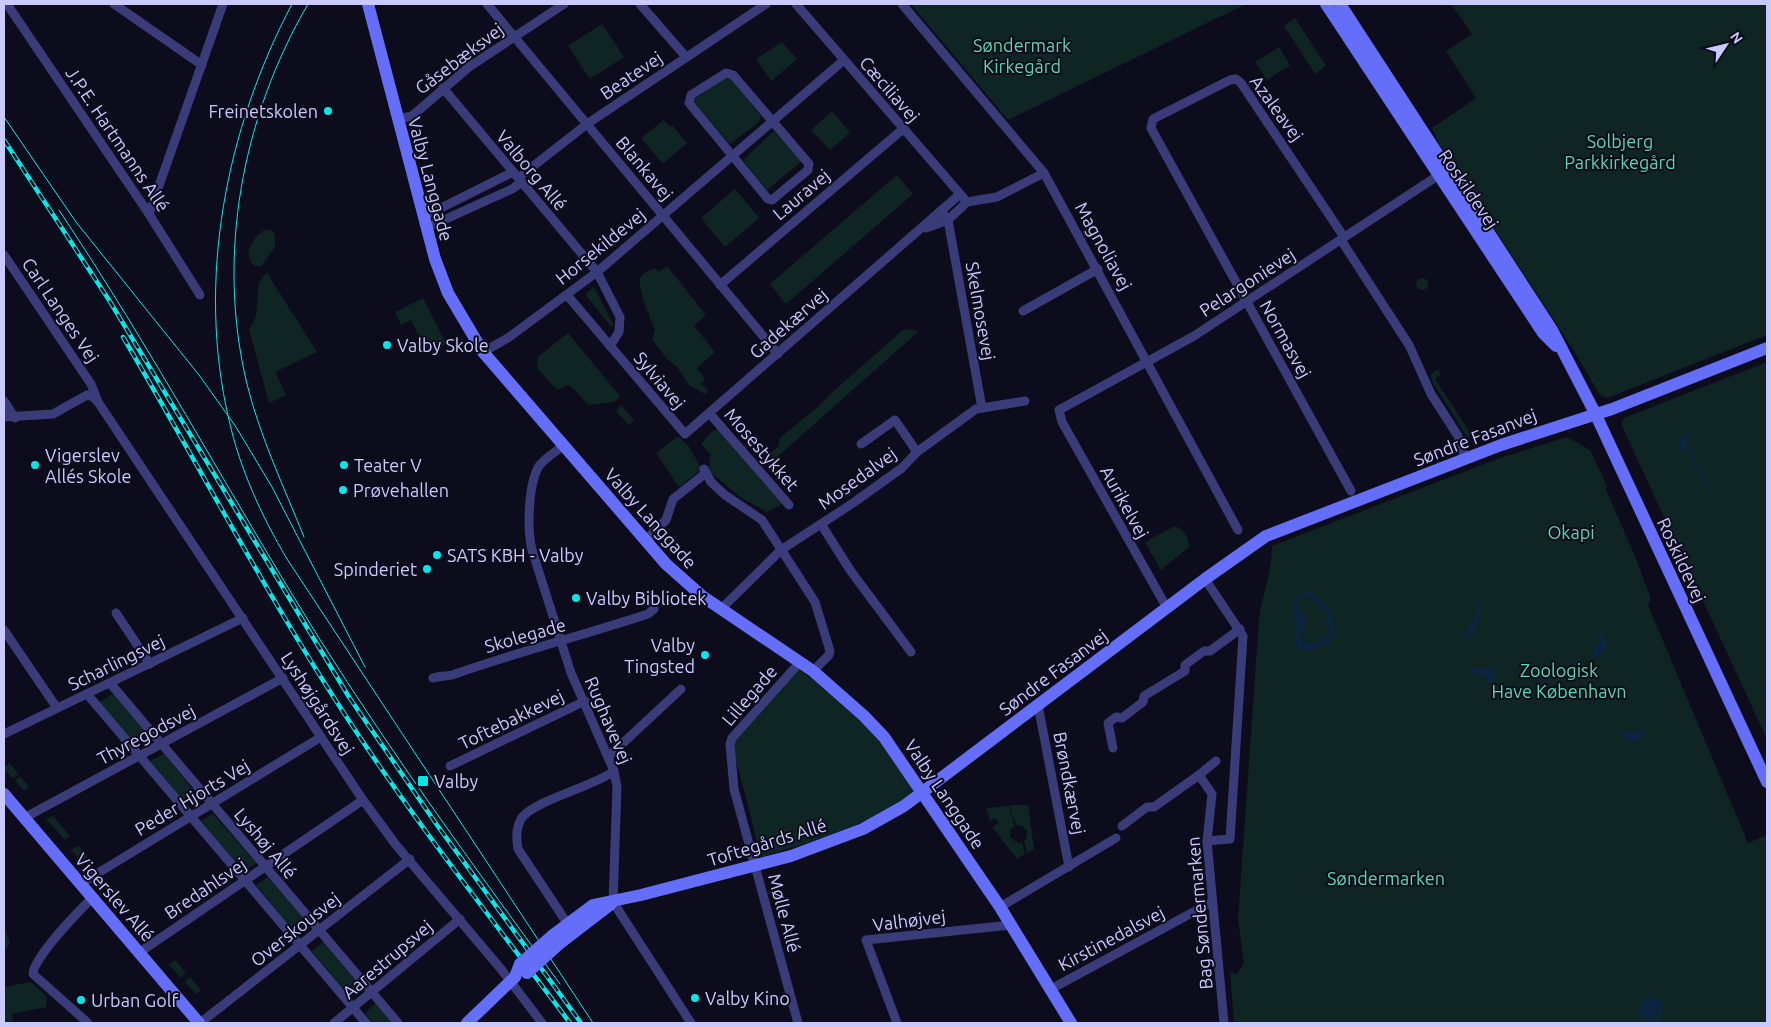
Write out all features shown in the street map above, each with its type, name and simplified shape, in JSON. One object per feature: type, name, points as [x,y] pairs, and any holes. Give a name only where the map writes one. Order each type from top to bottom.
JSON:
[{"type":"street","name":"J.P.E. Hartmanns Allé","points":[[7,4],[149,214],[200,295]]},
{"type":"street","points":[[114,4],[202,65]]},
{"type":"street","points":[[149,214],[223,4]]},
{"type":"street","name":"Valby Langgade","points":[[368,4],[435,259],[448,294],[483,352],[645,541],[680,578],[721,609],[813,671],[875,726],[1012,925],[1071,1023]]},
{"type":"street","name":"Blankavej","points":[[487,4],[778,354]]},
{"type":"street","name":"Gåsebæksvej","points":[[398,119],[412,116],[469,66],[564,4]]},
{"type":"street","points":[[640,4],[686,57]]},
{"type":"street","name":"Beatevej","points":[[425,222],[518,178],[587,124],[766,4]]},
{"type":"street","name":"Cæciliavej","points":[[796,4],[959,195]]},
{"type":"street","name":"Magnoliavej","points":[[902,4],[1044,174],[1149,361],[1238,530]]},
{"type":"street","name":"Roskildevej","points":[[1326,4],[1339,10],[1355,38],[1443,172],[1548,323],[1595,413],[1767,782]]},
{"type":"street","name":"Horsekildevej","points":[[483,352],[508,338],[597,272],[844,60]]},
{"type":"street","points":[[722,74],[731,74],[810,166],[772,200],[768,199],[732,156],[690,106],[688,100],[691,95],[722,74]]},
{"type":"street","name":"Azaleavej","points":[[1151,123],[1158,115],[1230,80],[1236,80],[1241,83],[1289,153],[1409,344],[1430,394],[1458,436],[1465,458]]},
{"type":"street","name":"Valborg Allé","points":[[442,88],[597,272]]},
{"type":"street","name":"Normasvej","points":[[1151,123],[1152,128],[1351,491]]},
{"type":"street","name":"Lauravej","points":[[720,284],[903,129]]},
{"type":"street","name":"Pelargonievej","points":[[1059,410],[1194,336],[1443,172]]},
{"type":"street","points":[[959,195],[967,202],[996,197],[1044,174]]},
{"type":"street","name":"Beatevej","points":[[425,222],[512,189],[518,178]]},
{"type":"street","name":"Gadekærvej","points":[[685,434],[959,195]]},
{"type":"street","name":"Gadekærvej","points":[[913,236],[928,227],[948,220],[967,202]]},
{"type":"street","points":[[941,211],[948,220]]},
{"type":"street","name":"Skelmosevej","points":[[948,220],[982,408]]},
{"type":"street","name":"Carl Langes Vej","points":[[4,255],[91,384]]},
{"type":"street","points":[[1023,311],[1098,269]]},
{"type":"street","name":"Sylviavej","points":[[597,272],[620,317],[618,332],[610,346]]},
{"type":"street","name":"Sylviavej","points":[[567,295],[685,434]]},
{"type":"street","name":"Søndre Fasanvej","points":[[922,792],[1205,579],[1272,533],[1465,458],[1595,413],[1767,348]]},
{"type":"street","name":"Lyshøjgårdsvej","points":[[91,384],[98,402],[363,800],[396,845],[460,919],[518,974],[542,1023]]},
{"type":"street","points":[[4,417],[15,418],[53,414],[87,395],[93,397],[98,402]]},
{"type":"street","points":[[4,401],[15,418]]},
{"type":"street","name":"Mosedalvej","points":[[721,609],[733,595],[781,550],[902,468],[917,452],[976,409],[1025,401]]},
{"type":"street","name":"Aurikelvej","points":[[1059,410],[1062,422],[1167,608]]},
{"type":"street","name":"Mosestykket","points":[[710,414],[789,505]]},
{"type":"street","points":[[861,444],[895,420],[917,452]]},
{"type":"street","name":"Rughavevej","points":[[563,446],[543,462],[534,477],[529,539],[539,577],[570,673],[585,701],[614,771],[617,786],[613,902]]},
{"type":"street","points":[[645,541],[666,520],[673,499],[705,471],[725,495],[762,520],[815,602],[827,639],[829,655],[813,671]]},
{"type":"street","points":[[821,524],[850,570],[911,652]]},
{"type":"street","points":[[1205,579],[1240,629],[1242,647],[1230,839],[1207,841]]},
{"type":"street","name":"Skolegade","points":[[433,678],[444,674],[452,676],[488,661],[561,642],[648,614],[654,610]]},
{"type":"street","points":[[116,613],[150,664]]},
{"type":"street","name":"Scharlingsvej","points":[[4,734],[243,618]]},
{"type":"street","points":[[1113,748],[1108,723],[1116,717],[1122,718],[1143,702],[1144,696],[1185,670],[1185,665],[1204,651],[1210,651],[1240,629]]},
{"type":"street","points":[[4,630],[57,708]]},
{"type":"street","name":"Lillegade","points":[[731,752],[732,738],[800,662]]},
{"type":"street","name":"Thyregodsvej","points":[[24,818],[283,678]]},
{"type":"street","name":"Lyshøj Allé","points":[[110,683],[398,1023]]},
{"type":"street","points":[[609,756],[681,689]]},
{"type":"street","points":[[87,694],[366,1023]]},
{"type":"street","name":"Toftebakkevej","points":[[450,766],[585,701]]},
{"type":"street","name":"Brøndkærvej","points":[[1038,705],[1069,867]]},
{"type":"street","name":"Peder Hjorts Vej","points":[[80,884],[321,737]]},
{"type":"street","name":"Mølle Allé","points":[[731,752],[734,789],[798,1023]]},
{"type":"street","points":[[1122,826],[1147,807],[1154,807],[1216,761]]},
{"type":"street","points":[[567,923],[518,849],[516,840],[518,830],[526,814],[614,771]]},
{"type":"street","name":"Bag Søndermarken","points":[[1198,775],[1212,794],[1207,841],[1212,902],[1217,927],[1224,1023]]},
{"type":"street","name":"Toftegårds Allé","points":[[556,939],[567,923],[593,905],[613,902],[814,849],[863,829],[889,815],[922,792]]},
{"type":"street","name":"Vigerslev Allé","points":[[4,794],[199,1023]]},
{"type":"street","name":"Bredahlsvej","points":[[140,952],[363,800]]},
{"type":"street","points":[[1000,907],[1116,838]]},
{"type":"street","name":"Overskousvej","points":[[199,1023],[410,860]]},
{"type":"street","points":[[88,1023],[35,977],[33,970],[72,917],[92,898]]},
{"type":"street","points":[[613,902],[691,1023]]},
{"type":"street","name":"Toftegårds Allé","points":[[466,1023],[556,939],[613,902]]},
{"type":"street","name":"Kirstinedalsvej","points":[[1051,989],[1212,902]]},
{"type":"street","name":"Aarestrupsvej","points":[[334,1023],[460,919]]},
{"type":"street","name":"Valhøjvej","points":[[897,1023],[866,940],[1012,925]]},
{"type":"green space","name":"Søndermark Kirkegård","points":[[911,4],[1246,4],[1008,120]]},
{"type":"green space","name":"Solbjerg Parkkirkegård","points":[[1451,4],[1767,4],[1767,335],[1607,398],[1600,395],[1574,351],[1441,147],[1432,128],[1476,98],[1446,51],[1472,34]]},
{"type":"green space","points":[[1295,18],[1326,66],[1315,74],[1284,26]]},
{"type":"green space","points":[[602,24],[624,57],[590,79],[568,46]]},
{"type":"green space","points":[[782,42],[797,59],[771,81],[756,59]]},
{"type":"green space","points":[[1279,47],[1290,65],[1267,80],[1255,62]]},
{"type":"green space","points":[[727,78],[731,80],[761,116],[759,122],[730,144],[693,101],[722,79]]},
{"type":"green space","points":[[832,111],[850,133],[830,150],[811,130]]},
{"type":"green space","points":[[664,120],[670,127],[672,125],[687,143],[663,164],[641,138]]},
{"type":"green space","points":[[774,131],[802,161],[767,190],[743,160]]},
{"type":"green space","points":[[897,175],[913,194],[786,304],[770,284]]},
{"type":"green space","points":[[735,189],[759,218],[725,247],[701,218]]},
{"type":"green space","points":[[264,230],[271,230],[275,234],[275,247],[261,266],[255,266],[249,257],[250,247],[256,237]]},
{"type":"green space","points":[[667,266],[706,315],[694,326],[715,352],[697,368],[705,379],[701,383],[708,391],[705,394],[690,386],[677,367],[667,359],[652,339],[655,330],[643,300],[639,279],[644,273],[655,268],[659,272]]},
{"type":"green space","points":[[267,273],[317,352],[275,372],[286,395],[269,403],[249,329],[256,316],[258,286]]},
{"type":"green space","points":[[1420,278],[1424,278],[1428,284],[1424,290],[1420,290],[1416,286],[1416,282]]},
{"type":"green space","points":[[594,287],[613,324],[611,327],[585,294]]},
{"type":"green space","points":[[423,298],[446,344],[427,353],[411,320],[401,325],[395,312]]},
{"type":"green space","points":[[904,329],[919,331],[767,466],[762,460],[779,446],[780,438]]},
{"type":"green space","points":[[568,333],[620,396],[614,402],[588,405],[568,385],[557,390],[537,368],[538,357]]},
{"type":"green space","points":[[1767,362],[1767,739],[1621,424],[1624,418]]},
{"type":"green space","points":[[1439,369],[1440,375],[1435,379],[1471,434],[1467,437],[1433,383],[1430,375]]},
{"type":"green space","points":[[621,405],[634,420],[629,425],[616,411]]},
{"type":"green space","points":[[718,429],[782,504],[767,512],[740,497],[709,471],[710,454],[701,444],[711,432]]},
{"type":"green space","points":[[678,436],[689,447],[702,469],[679,487],[656,453]]},
{"type":"green space","name":"Søndermarken","points":[[1567,437],[1590,450],[1607,486],[1606,490],[1635,556],[1651,599],[1648,605],[1748,843],[1767,835],[1767,1023],[1234,1023],[1230,972],[1237,974],[1244,963],[1238,919],[1259,620],[1272,556],[1272,546],[1497,459]]},
{"type":"green space","points":[[1175,526],[1185,534],[1189,547],[1161,570],[1145,542]]},
{"type":"green space","points":[[797,668],[831,693],[879,738],[914,787],[905,798],[868,820],[820,839],[761,857],[732,744]]},
{"type":"green space","points":[[115,693],[149,735],[135,744],[99,702]]},
{"type":"green space","points":[[164,754],[198,796],[185,804],[150,761]]},
{"type":"green space","points":[[9,763],[19,774],[13,779],[4,768]]},
{"type":"green space","points":[[20,776],[29,786],[24,791],[15,780]]},
{"type":"green space","points":[[1011,805],[1028,805],[1034,849],[1027,853],[1024,841],[1027,837],[1027,831],[1022,826],[1017,825],[1011,813]]},
{"type":"green space","points":[[1009,806],[1015,826],[1010,830],[1010,837],[1016,842],[1022,843],[1025,854],[1017,859],[992,827],[999,823],[995,818],[990,821],[986,808]]},
{"type":"green space","points":[[213,814],[256,863],[243,872],[201,821]]},
{"type":"green space","points":[[53,816],[70,836],[65,840],[46,819]]},
{"type":"green space","points":[[78,845],[88,856],[81,861],[71,850]]},
{"type":"green space","points":[[268,877],[309,925],[297,935],[256,885]]},
{"type":"green space","points":[[112,887],[123,899],[118,904],[107,891]]},
{"type":"green space","points":[[4,926],[10,943],[4,952]]},
{"type":"green space","points":[[324,941],[363,987],[350,997],[312,951]]},
{"type":"green space","points":[[175,960],[186,973],[181,978],[169,965]]},
{"type":"green space","points":[[190,977],[201,990],[196,994],[185,982]]},
{"type":"green space","points":[[31,982],[47,997],[46,1007],[12,1014],[13,1021],[4,1022],[4,987]]},
{"type":"green space","points":[[376,1003],[394,1023],[373,1023],[365,1013]]},
{"type":"water","points":[[1687,432],[1689,438],[1686,443],[1692,448],[1690,450],[1687,447],[1682,453],[1678,443],[1682,435]]},
{"type":"water","points":[[1310,592],[1328,606],[1331,614],[1334,637],[1317,649],[1302,649],[1296,643],[1294,603],[1297,596],[1301,593]],"holes":[[[1302,596],[1309,597],[1327,612],[1326,625],[1331,631],[1320,641],[1307,644],[1299,637],[1304,628],[1305,618],[1296,602]]]},
{"type":"water","points":[[1479,592],[1481,612],[1479,619],[1473,633],[1464,642],[1465,632],[1477,612]]},
{"type":"water","points":[[1608,627],[1602,634],[1607,640],[1608,649],[1601,652],[1602,656],[1595,658],[1592,652],[1594,647],[1601,642],[1598,633]]},
{"type":"water","points":[[1475,667],[1492,669],[1496,674],[1496,680],[1491,684],[1483,675],[1478,678],[1472,671]]},
{"type":"water","points":[[1554,671],[1555,674],[1546,681],[1539,680],[1531,674],[1543,674]]},
{"type":"water","points":[[1644,727],[1643,737],[1637,742],[1627,740],[1621,733],[1622,731],[1634,733]]},
{"type":"water","points":[[1651,997],[1659,1001],[1663,1009],[1659,1017],[1651,1021],[1643,1017],[1639,1009],[1643,1001]]},
{"type":"waterway","points":[[1691,449],[1694,462],[1712,491]]},
{"type":"tram line","points":[[292,4],[269,52],[250,102],[234,154],[223,206],[217,260],[216,314],[220,367],[229,420],[239,456],[252,491],[287,559],[593,1023]]},
{"type":"tram line","points":[[304,537],[273,462],[252,404],[238,336],[234,287],[235,237],[241,188],[252,140],[266,93],[285,48],[308,4]]},
{"type":"tram line","points":[[4,117],[76,222],[199,375],[236,427],[272,487],[365,667]]},
{"type":"tram line","points":[[59,210],[159,369],[286,585],[347,682],[437,813],[560,984]]},
{"type":"railway","points":[[4,140],[109,300],[349,697],[437,825],[581,1023]]},
{"type":"railway","points":[[123,337],[256,570],[340,707],[423,828],[570,1023]]},
{"type":"place","name":"Freinetskolen","points":[[328,111]]},
{"type":"place","name":"Valby Skole","points":[[387,345]]},
{"type":"place","name":"Vigerslev Allés Skole","points":[[35,465]]},
{"type":"place","name":"Teater V","points":[[344,465]]},
{"type":"place","name":"Prøvehallen","points":[[343,490]]},
{"type":"place","name":"SATS KBH - Valby","points":[[437,555]]},
{"type":"place","name":"Spinderiet","points":[[427,569]]},
{"type":"place","name":"Valby Bibliotek","points":[[576,598]]},
{"type":"place","name":"Valby Tingsted","points":[[705,655]]},
{"type":"place","name":"Valby","points":[[423,781]]},
{"type":"place","name":"Valby Kino","points":[[695,998]]},
{"type":"place","name":"Urban Golf","points":[[81,1000]]},
{"type":"park label","name":"Okapi","points":[[1571,532]]},
{"type":"park label","name":"Zoologisk Have København","points":[[1559,680]]}]
